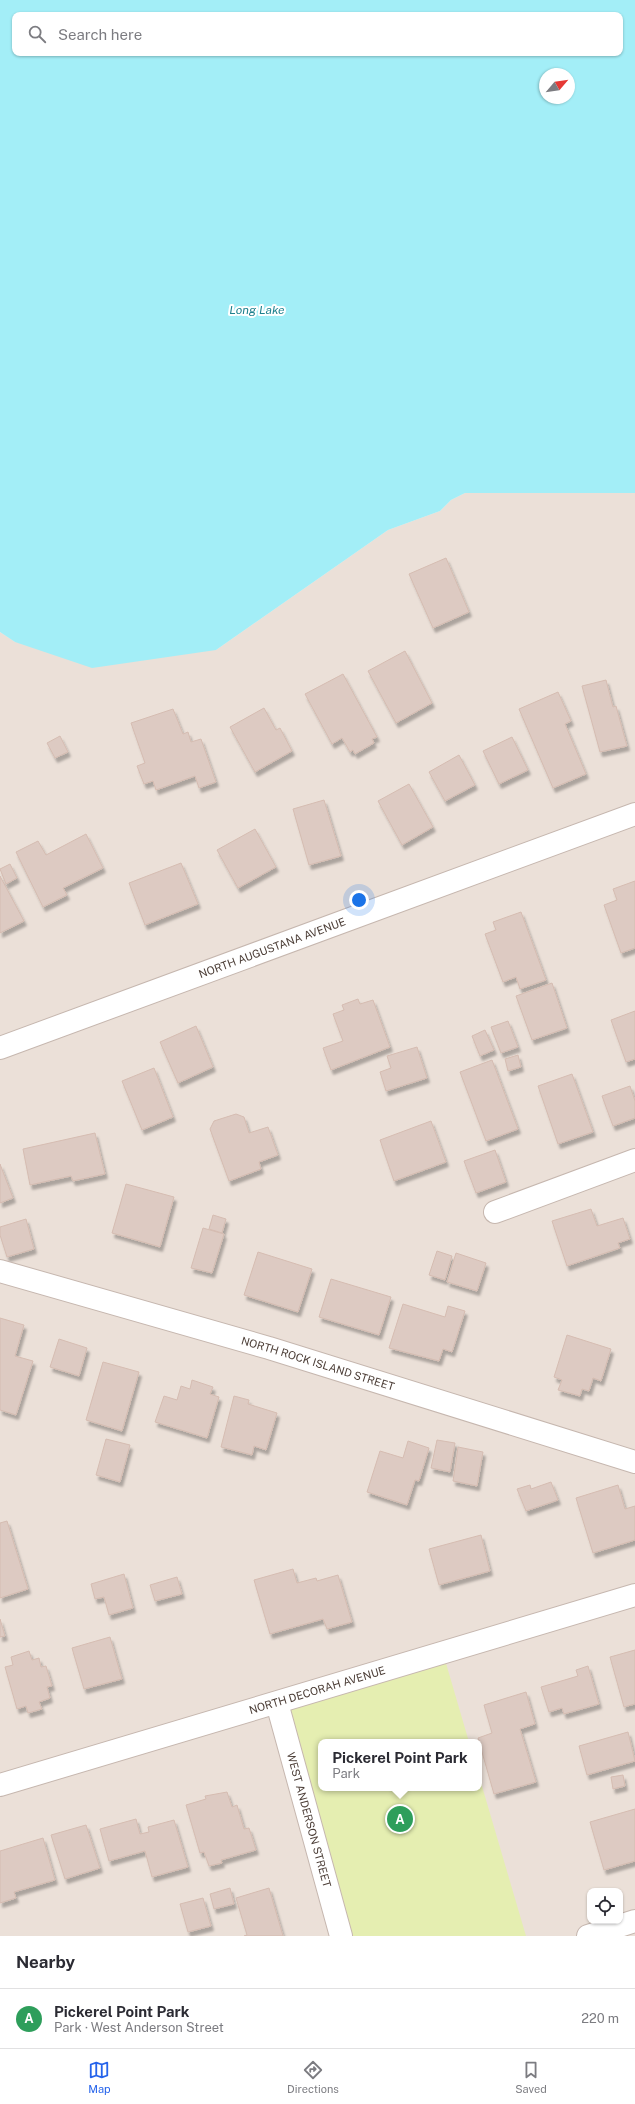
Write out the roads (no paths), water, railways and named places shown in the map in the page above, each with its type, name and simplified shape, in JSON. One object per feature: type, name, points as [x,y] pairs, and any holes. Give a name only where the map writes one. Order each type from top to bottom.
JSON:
[{"type":"street","name":"NORTH AUGUSTANA AVENUE","points":[[0,1048],[635,814]]},
{"type":"street","points":[[495,1212],[635,1160]]},
{"type":"street","name":"NORTH ROCK ISLAND STREET","points":[[0,1270],[269,1348],[635,1462]]},
{"type":"street","name":"NORTH DECORAH AVENUE","points":[[0,1785],[635,1595]]},
{"type":"street","name":"WEST ANDERSON STREET","points":[[277,1702],[341,1936]]},
{"type":"street","points":[[588,1936],[635,1921]]},
{"type":"water","name":"Long Lake","points":[[0,0],[635,0],[635,493],[465,493],[451,500],[440,511],[388,530],[216,650],[92,668],[15,642],[0,632]]},
{"type":"place","name":"Pickerel Point Park","points":[[400,1819]]}]
